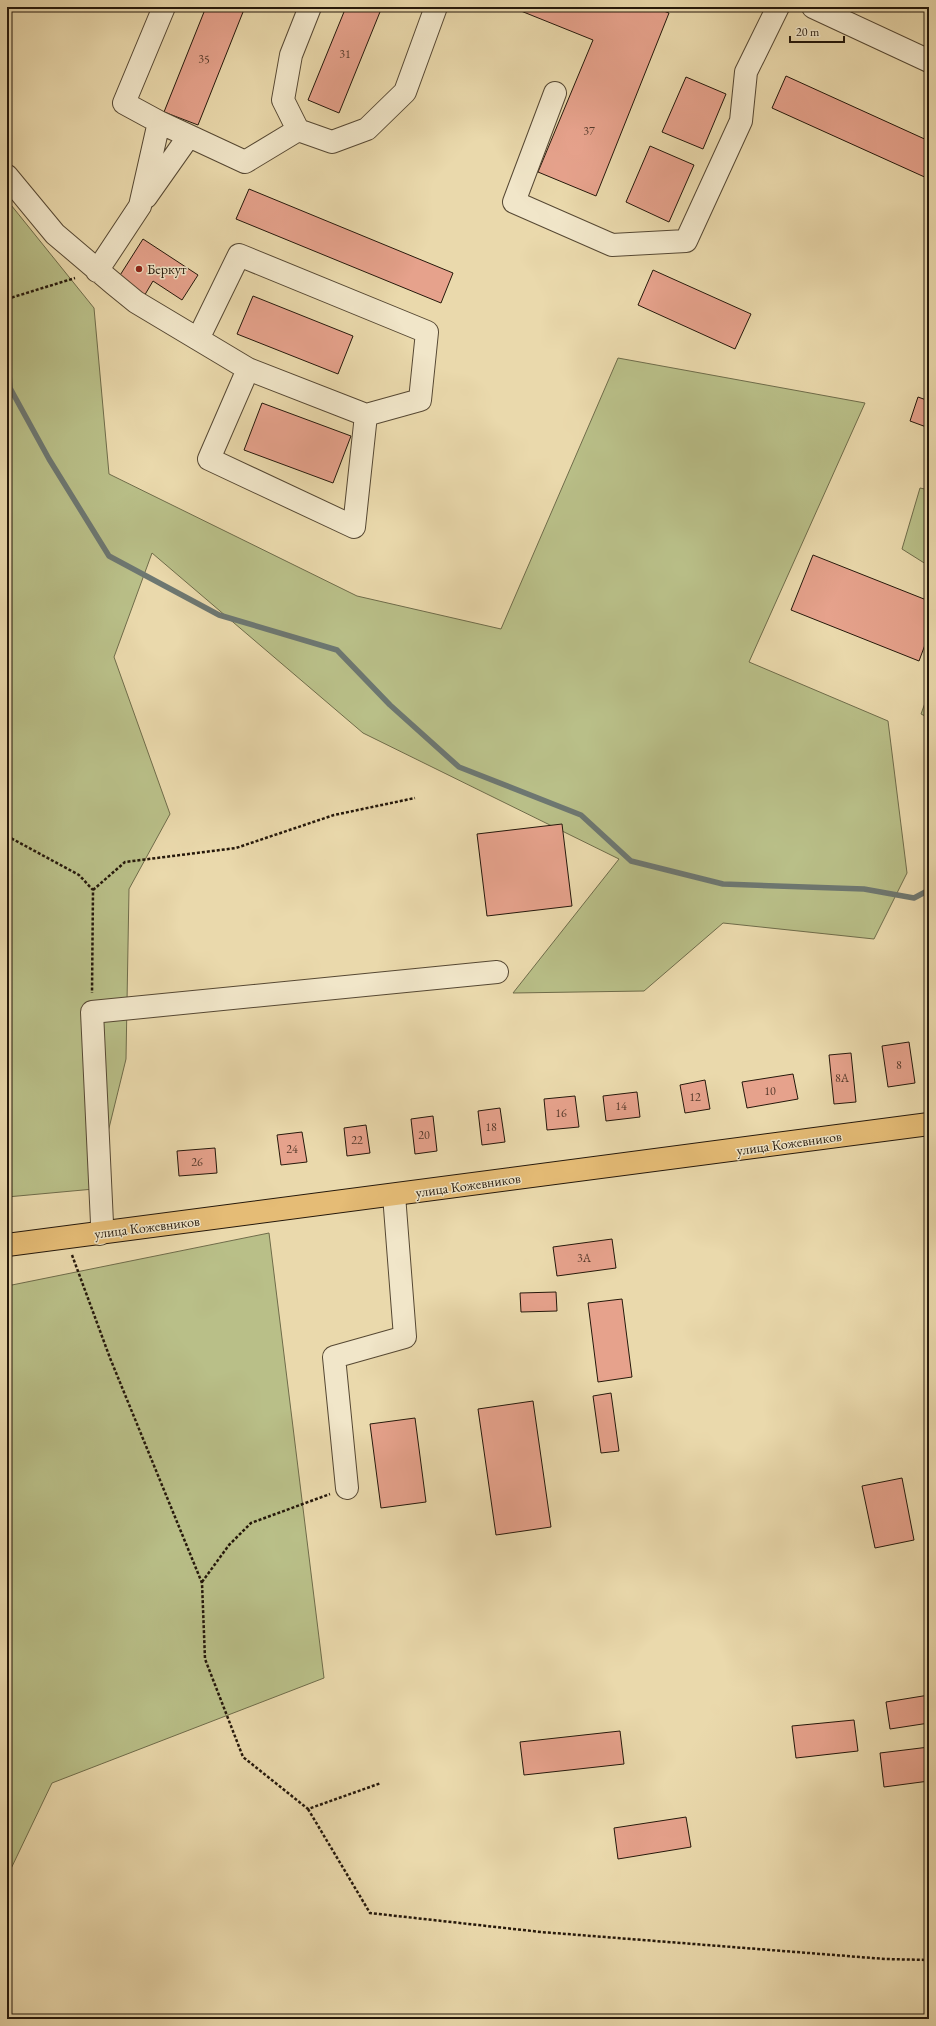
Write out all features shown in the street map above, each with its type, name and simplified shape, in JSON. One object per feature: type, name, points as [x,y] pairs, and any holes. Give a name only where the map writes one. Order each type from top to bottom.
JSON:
[{"type":"main road","name":"улица Кожевников","points":[[7,1245],[929,1124]]},
{"type":"street","points":[[164,7],[124,104],[245,162],[298,130]]},
{"type":"street","points":[[310,7],[291,55],[283,100],[298,130],[332,142],[367,129],[405,92],[436,7]]},
{"type":"street","points":[[555,93],[514,202],[612,245],[686,241],[741,121],[746,72],[778,7]]},
{"type":"street","points":[[813,7],[929,62]]},
{"type":"street","points":[[140,206],[159,122]]},
{"type":"street","points":[[97,271],[189,136]]},
{"type":"street","points":[[7,176],[55,234],[97,271],[136,302],[248,369],[366,415],[420,400],[427,332],[239,255],[198,339]]},
{"type":"street","points":[[248,369],[209,459],[354,526],[366,415]]},
{"type":"street","points":[[100,1234],[102,1223],[92,1012],[497,972]]},
{"type":"street","points":[[348,1488],[334,1357],[405,1336],[394,1195]]},
{"type":"path","points":[[7,299],[97,271]]},
{"type":"path","points":[[93,890],[125,862],[236,848],[334,815],[415,798]]},
{"type":"path","points":[[7,836],[79,875],[93,890],[92,1012]]},
{"type":"path","points":[[66,1238],[110,1358],[202,1583],[205,1659],[243,1757],[308,1809],[370,1913],[541,1932],[885,1959],[929,1960]]},
{"type":"path","points":[[202,1583],[229,1545],[251,1523],[348,1488]]},
{"type":"path","points":[[308,1809],[381,1783]]},
{"type":"green space","points":[[7,200],[94,308],[109,474],[357,596],[501,629],[618,358],[865,403],[749,662],[888,721],[907,873],[874,939],[723,923],[644,991],[513,993],[619,859],[363,733],[152,553],[114,657],[170,814],[129,889],[126,1059],[94,1189],[7,1197]]},
{"type":"green space","points":[[920,488],[929,490],[929,566],[902,549]]},
{"type":"green space","points":[[929,692],[929,718],[921,714]]},
{"type":"green space","points":[[269,1233],[324,1678],[52,1783],[7,1877],[7,1286]]},
{"type":"building","points":[[206,7],[245,7],[198,125],[164,112]]},
{"type":"building","points":[[346,7],[382,7],[339,113],[308,100]]},
{"type":"building","points":[[511,7],[653,7],[669,13],[596,196],[538,172],[593,40]]},
{"type":"building","points":[[786,76],[929,141],[929,179],[772,108]]},
{"type":"building","points":[[686,77],[726,94],[703,149],[662,132]]},
{"type":"building","points":[[650,146],[694,165],[669,222],[626,202]]},
{"type":"building","points":[[249,189],[453,273],[441,303],[236,219]]},
{"type":"building","points":[[143,239],[198,275],[182,300],[153,281],[143,298],[117,280]]},
{"type":"building","points":[[653,270],[751,314],[735,349],[638,305]]},
{"type":"building","points":[[253,296],[353,336],[338,374],[237,334]]},
{"type":"building","points":[[918,397],[929,401],[929,428],[910,421]]},
{"type":"building","points":[[262,403],[351,436],[333,483],[244,450]]},
{"type":"building","points":[[813,555],[929,601],[929,634],[919,661],[791,610]]},
{"type":"building","points":[[562,824],[572,906],[487,916],[477,834]]},
{"type":"building","points":[[909,1042],[915,1083],[888,1087],[882,1046]]},
{"type":"building","points":[[851,1053],[856,1102],[834,1104],[829,1055]]},
{"type":"building","points":[[793,1074],[798,1099],[747,1108],[742,1082]]},
{"type":"building","points":[[705,1080],[710,1109],[685,1113],[680,1085]]},
{"type":"building","points":[[637,1092],[640,1117],[606,1121],[603,1096]]},
{"type":"building","points":[[575,1096],[579,1127],[547,1130],[544,1099]]},
{"type":"building","points":[[500,1108],[505,1142],[482,1145],[478,1111]]},
{"type":"building","points":[[433,1116],[437,1151],[415,1154],[411,1119]]},
{"type":"building","points":[[366,1125],[370,1153],[347,1156],[344,1128]]},
{"type":"building","points":[[302,1132],[307,1162],[281,1165],[277,1135]]},
{"type":"building","points":[[215,1148],[217,1173],[179,1176],[177,1151]]},
{"type":"building","points":[[612,1239],[616,1268],[557,1276],[553,1247]]},
{"type":"building","points":[[556,1292],[557,1311],[521,1312],[520,1293]]},
{"type":"building","points":[[622,1299],[632,1377],[598,1382],[588,1303]]},
{"type":"building","points":[[611,1393],[619,1451],[601,1453],[593,1396]]},
{"type":"building","points":[[533,1401],[551,1527],[496,1535],[478,1409]]},
{"type":"building","points":[[415,1418],[426,1502],[381,1508],[370,1424]]},
{"type":"building","points":[[902,1478],[914,1540],[875,1548],[862,1486]]},
{"type":"building","points":[[929,1695],[929,1723],[890,1729],[886,1702]]},
{"type":"building","points":[[854,1720],[858,1751],[796,1758],[792,1726]]},
{"type":"building","points":[[620,1731],[624,1764],[524,1775],[520,1742]]},
{"type":"building","points":[[929,1747],[929,1781],[884,1787],[880,1753]]},
{"type":"building","points":[[686,1817],[691,1847],[618,1859],[614,1828]]},
{"type":"waterway","points":[[7,343],[10,388],[49,459],[109,556],[219,615],[337,650],[390,705],[459,767],[581,815],[631,861],[723,884],[864,889],[914,898],[929,890]]},
{"type":"place","name":"Беркут","points":[[139,269]]}]
